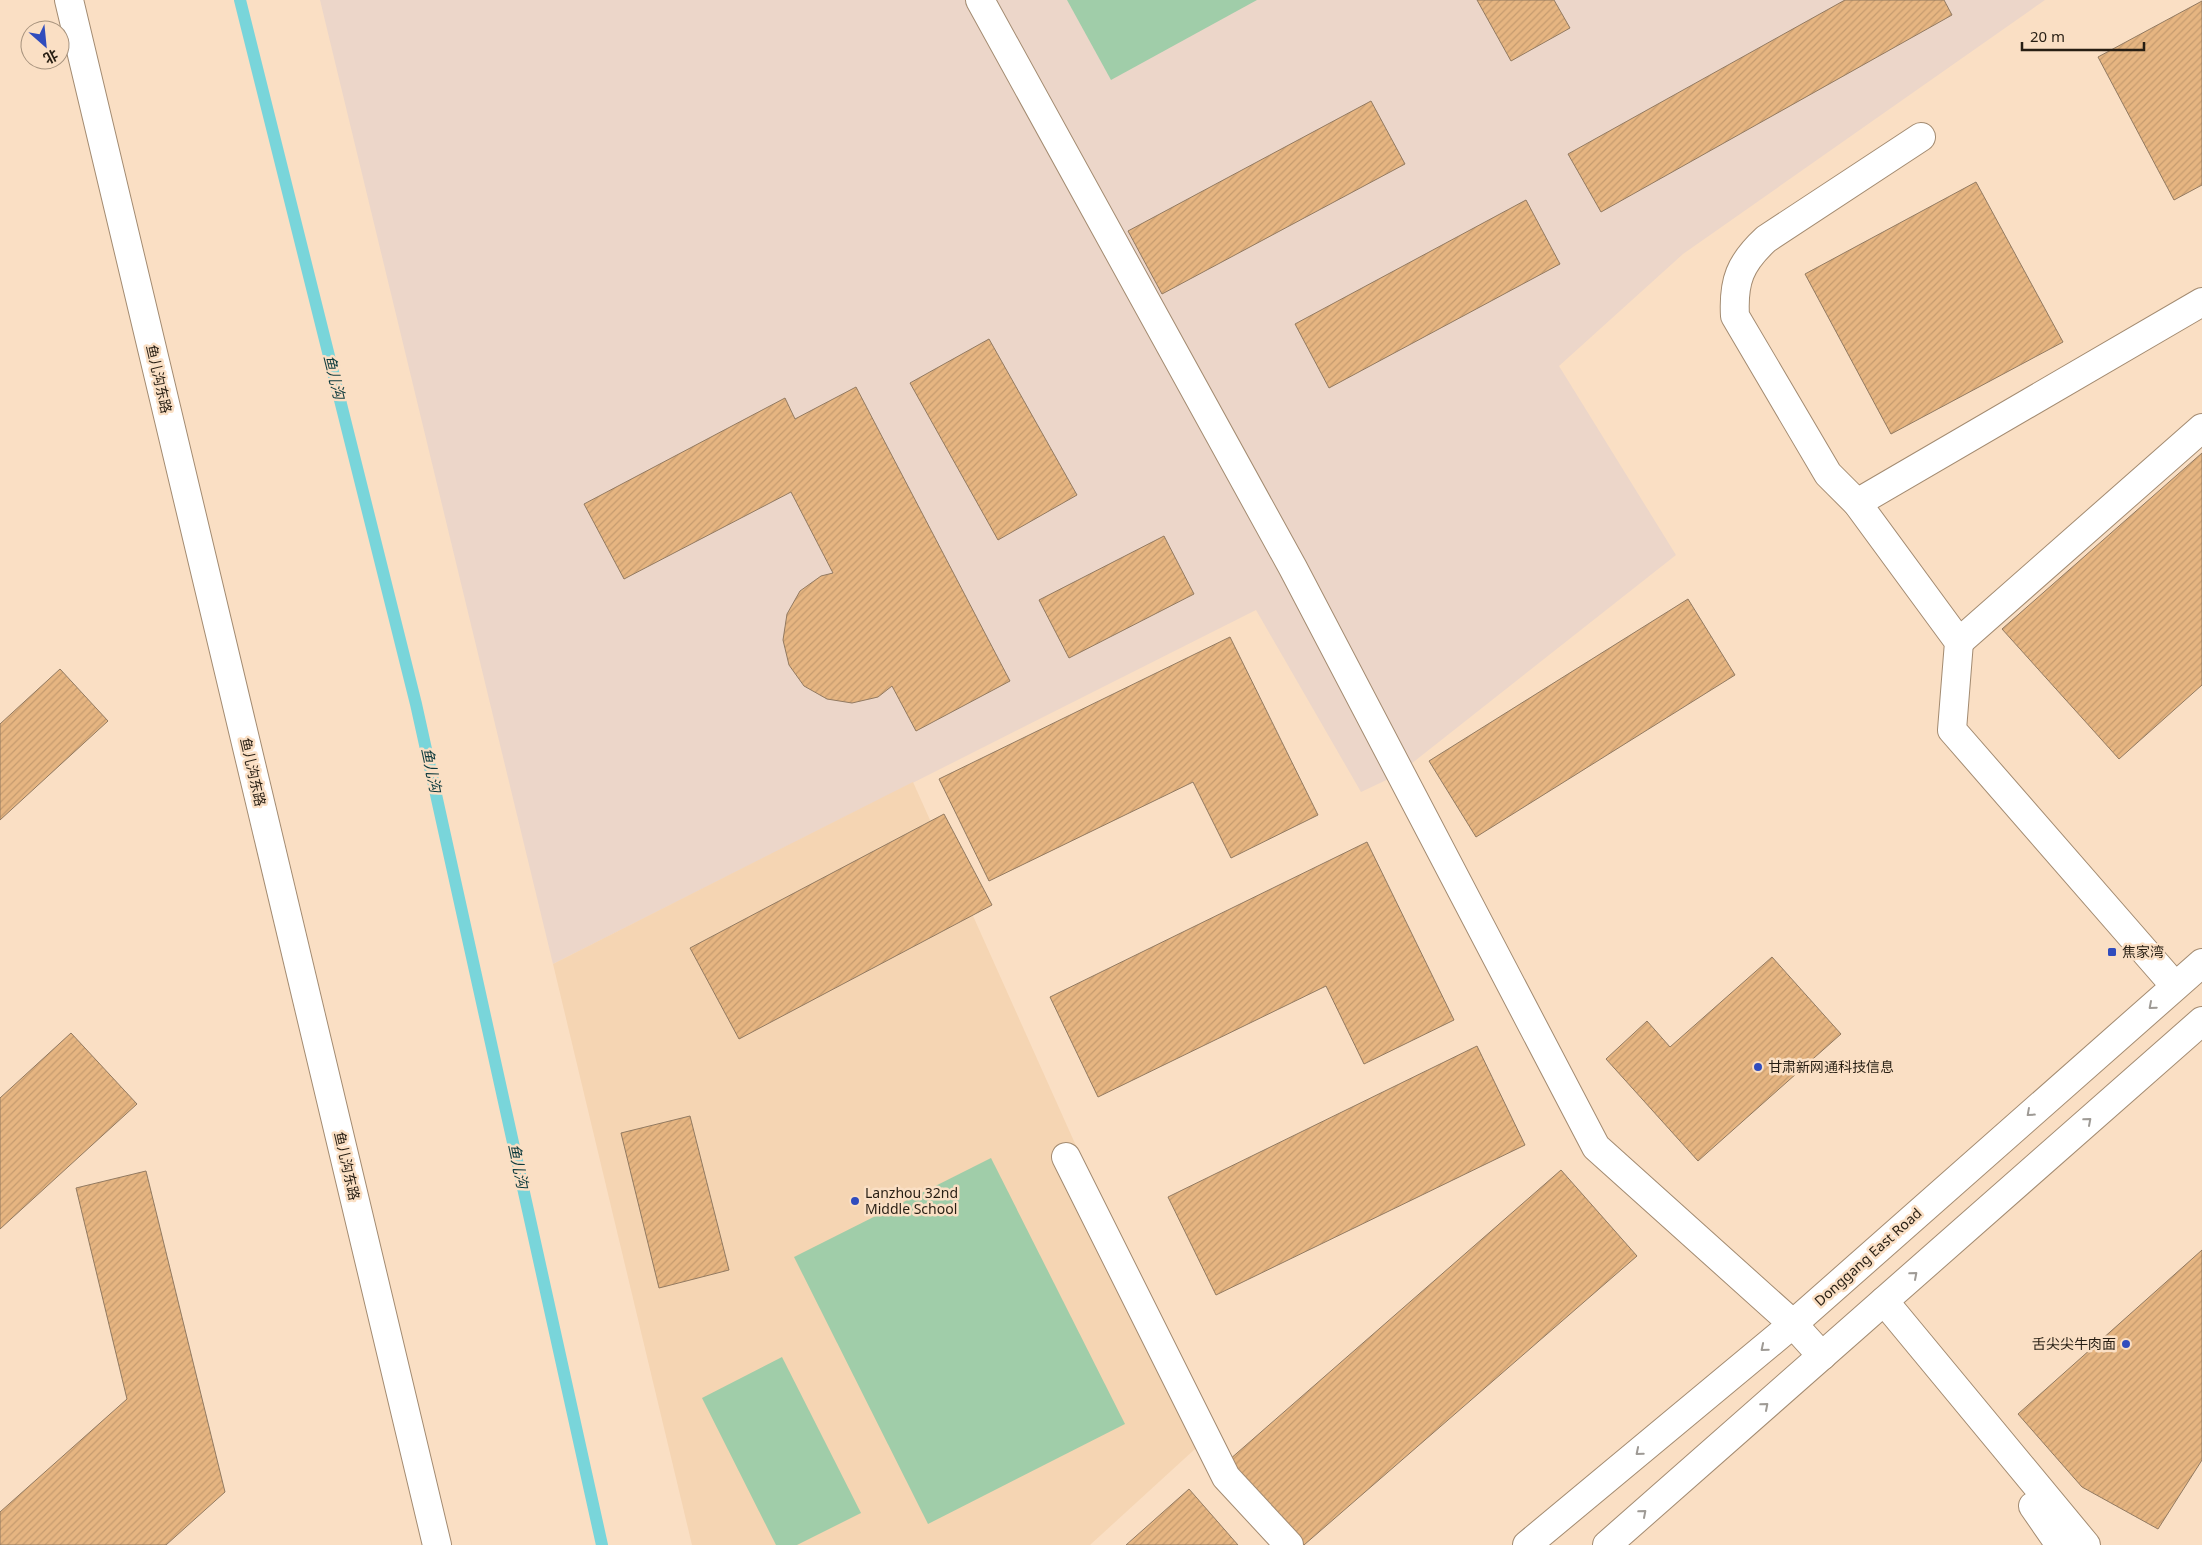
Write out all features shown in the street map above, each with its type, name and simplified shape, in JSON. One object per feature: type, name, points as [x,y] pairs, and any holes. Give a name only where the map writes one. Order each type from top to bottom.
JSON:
[{"type":"street","name":"鱼儿沟东路","points":[[69,0],[437,1545]]},
{"type":"street","points":[[980,0],[1294,568],[1596,1147],[1793,1324],[1822,1356]]},
{"type":"street","points":[[1922,137],[1766,239],[1750,254],[1739,274],[1734,295],[1735,316],[1828,474],[1857,503],[1959,642],[1952,730],[2175,986]]},
{"type":"street","points":[[1857,503],[2202,302]]},
{"type":"street","points":[[1959,642],[2202,428]]},
{"type":"street","name":"Donggang East Road","points":[[1527,1545],[1793,1324],[2202,963]]},
{"type":"street","points":[[1606,1545],[2202,1020]]},
{"type":"street","points":[[1066,1157],[1226,1477],[1289,1545]]},
{"type":"street","points":[[1884,1301],[2086,1545]]},
{"type":"street","points":[[2007,1448],[2025,1495],[2060,1545]]},
{"type":"shaded area","points":[[320,0],[2045,0],[1683,254],[1559,366],[1676,555],[1397,775],[1361,792],[1256,610],[553,964]]},
{"type":"shaded area","name":"Lanzhou 32nd Middle School","points":[[913,782],[1207,1438],[1090,1545],[692,1545],[553,964]]},
{"type":"green space","points":[[1067,0],[1257,0],[1111,80]]},
{"type":"green space","points":[[991,1158],[1125,1424],[928,1524],[794,1257]]},
{"type":"green space","points":[[782,1357],[861,1513],[797,1545],[776,1545],[702,1398]]},
{"type":"building","points":[[1477,0],[1554,0],[1570,28],[1511,61]]},
{"type":"building","points":[[1845,0],[1944,0],[1952,15],[1601,212],[1568,154]]},
{"type":"building","points":[[2202,1],[2202,185],[2174,200],[2098,57]]},
{"type":"building","points":[[1371,101],[1405,164],[1162,294],[1128,231]]},
{"type":"building","points":[[1976,182],[2063,342],[1891,434],[1805,274]]},
{"type":"building","points":[[1526,200],[1560,264],[1329,388],[1295,324]]},
{"type":"building","points":[[989,339],[1077,495],[998,540],[910,383]]},
{"type":"building","points":[[856,387],[1010,681],[916,731],[892,686],[878,697],[852,703],[827,699],[804,686],[789,665],[783,640],[787,614],[800,591],[821,576],[833,573],[791,492],[624,579],[584,504],[785,398],[795,419]]},
{"type":"building","points":[[2202,453],[2202,685],[2119,759],[2002,629]]},
{"type":"building","points":[[1164,536],[1194,594],[1069,658],[1039,600]]},
{"type":"building","points":[[1688,599],[1735,675],[1476,837],[1429,761]]},
{"type":"building","points":[[1230,637],[1318,815],[1231,858],[1193,782],[989,881],[939,779]]},
{"type":"building","points":[[60,669],[108,721],[0,820],[0,724]]},
{"type":"building","points":[[944,814],[992,905],[739,1039],[690,948]]},
{"type":"building","points":[[1367,842],[1454,1020],[1364,1064],[1326,986],[1098,1097],[1050,997]]},
{"type":"building","points":[[1772,957],[1841,1034],[1698,1161],[1606,1059],[1647,1021],[1670,1047]]},
{"type":"building","points":[[71,1033],[137,1104],[0,1229],[0,1098]]},
{"type":"building","points":[[1477,1046],[1525,1145],[1216,1295],[1168,1197]]},
{"type":"building","points":[[690,1116],[729,1270],[659,1288],[621,1133]]},
{"type":"building","points":[[1561,1170],[1637,1256],[1304,1545],[1229,1460]]},
{"type":"building","points":[[146,1171],[225,1492],[166,1545],[0,1545],[0,1512],[127,1399],[76,1188]]},
{"type":"building","points":[[2202,1250],[2202,1460],[2158,1529],[2082,1487],[2018,1414]]},
{"type":"building","points":[[1189,1489],[1238,1545],[1126,1545]]},
{"type":"waterway","name":"鱼儿沟","points":[[240,0],[416,704],[602,1545]]},
{"type":"place","name":"焦家湾","points":[[2112,952]]},
{"type":"place","name":"甘肃新网通科技信息","points":[[1758,1067]]},
{"type":"place","name":"Lanzhou 32nd Middle School","points":[[855,1201]]},
{"type":"place","name":"舌尖尖牛肉面","points":[[2126,1344]]}]
